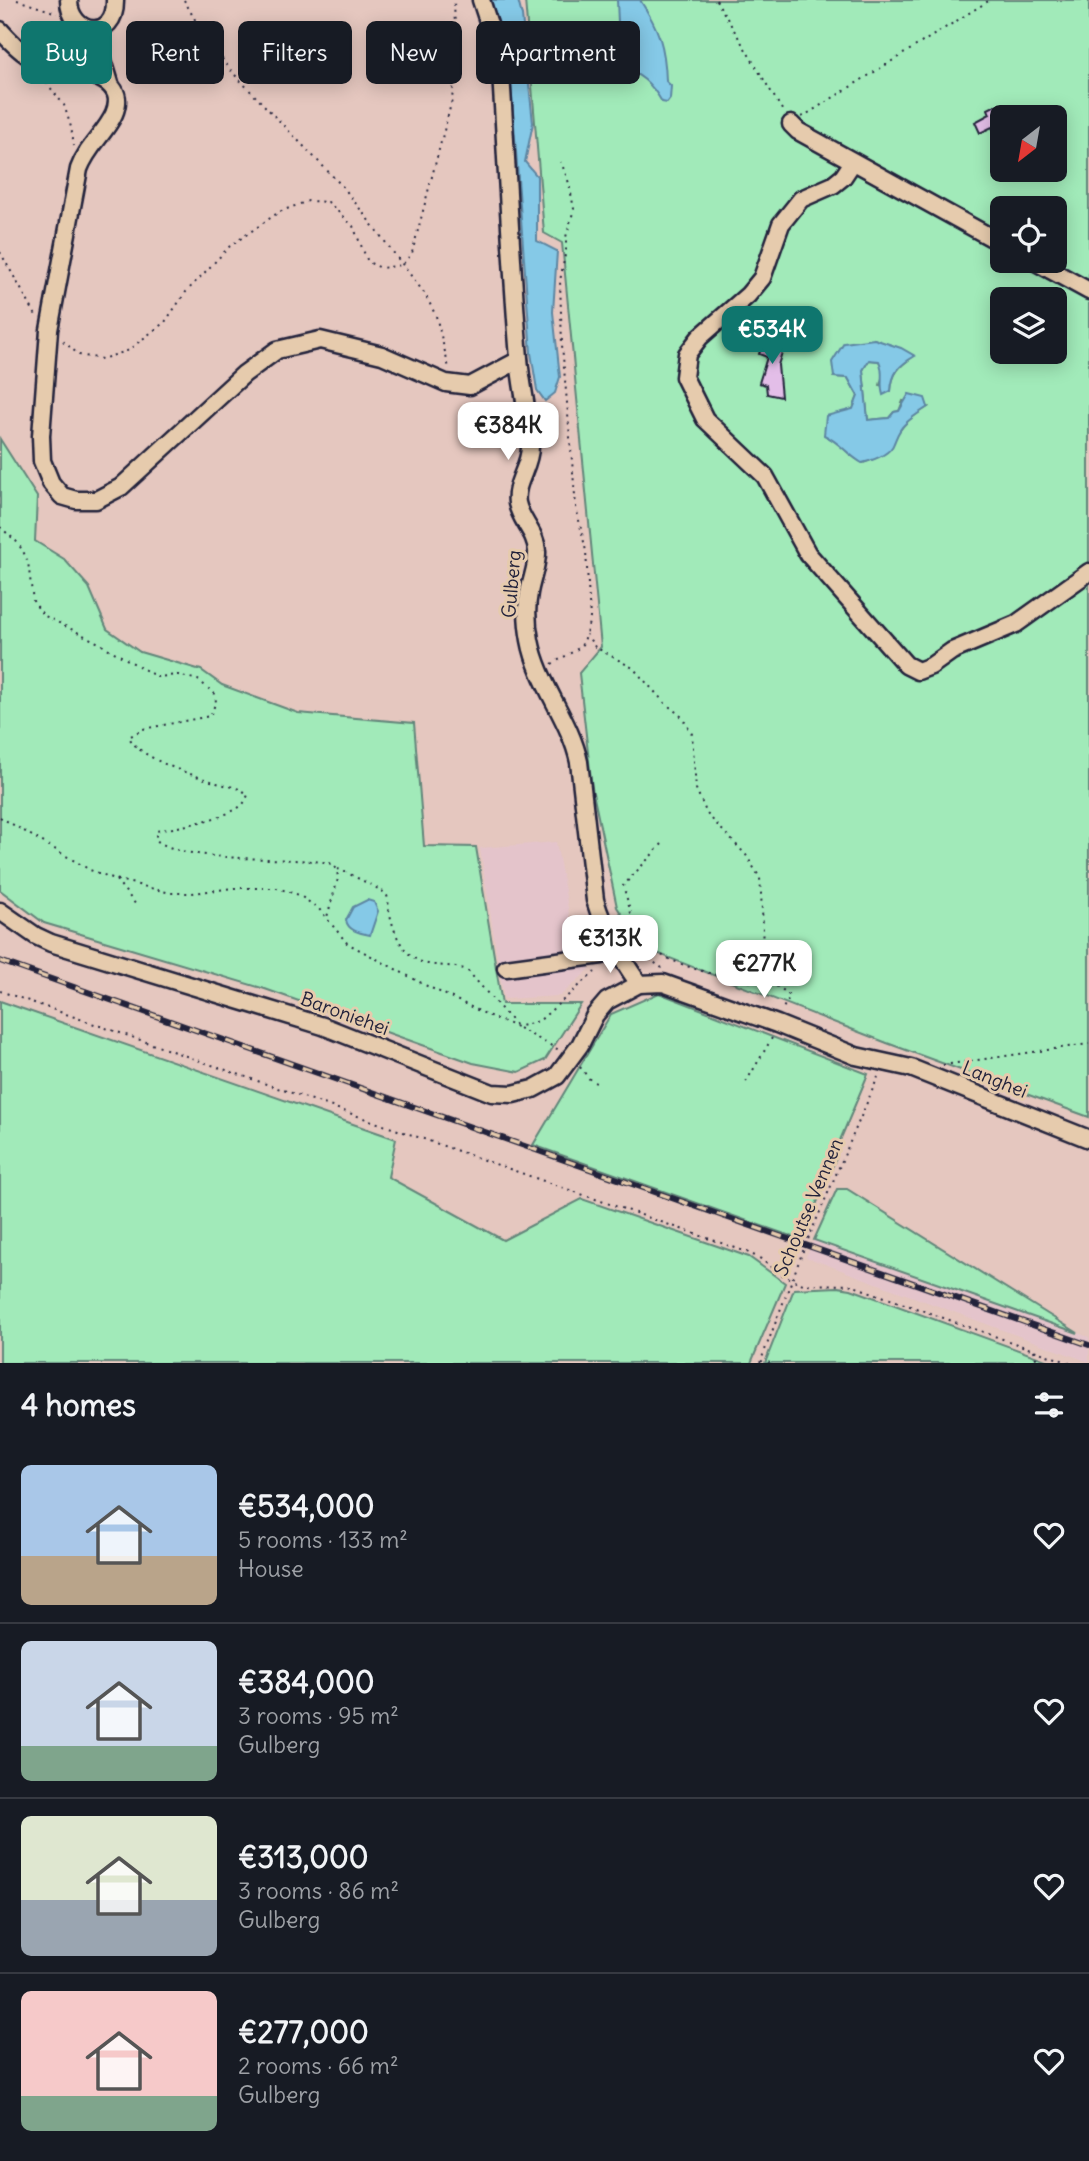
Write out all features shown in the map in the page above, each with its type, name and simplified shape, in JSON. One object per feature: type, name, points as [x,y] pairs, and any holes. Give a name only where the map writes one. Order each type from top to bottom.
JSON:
[{"type":"street","points":[[69,0],[69,8],[75,19]]},
{"type":"street","points":[[111,21],[115,13],[115,0]]},
{"type":"street","name":"Gulberg","points":[[481,0],[497,48],[501,73],[519,360],[530,448],[527,465],[518,484],[517,502],[523,520],[534,535],[538,553],[528,596],[527,618],[531,643],[540,674],[575,741],[595,900],[609,950],[639,984]]},
{"type":"street","points":[[0,30],[21,49]]},
{"type":"street","points":[[110,84],[116,97],[114,113],[85,153],[79,169],[49,330],[41,436],[43,461],[51,483],[62,496],[76,500],[96,500],[121,487],[244,374],[277,350],[320,340],[382,355],[446,383],[470,386],[519,360]]},
{"type":"street","points":[[791,124],[798,131],[990,237]]},
{"type":"street","points":[[853,162],[833,186],[801,199],[781,224],[762,278],[748,295],[700,337],[687,354],[684,377],[705,419],[765,476],[808,554],[906,666],[918,671],[931,666],[952,651],[1016,624],[1089,572]]},
{"type":"street","points":[[1056,273],[1089,291]]},
{"type":"street","name":"Baroniehei","points":[[0,911],[51,943],[323,1026],[492,1093],[513,1094],[533,1089],[557,1076],[571,1059],[595,1015],[607,1000],[639,984]]},
{"type":"street","points":[[506,968],[609,950]]},
{"type":"street","points":[[639,984],[663,983],[856,1056],[884,1063]]},
{"type":"street","name":"Langhei","points":[[884,1063],[911,1068],[1089,1139]]},
{"type":"path","points":[[17,0],[75,19]]},
{"type":"path","points":[[184,0],[203,34],[233,73],[344,188],[425,294],[436,316],[449,366],[458,384]]},
{"type":"path","points":[[0,252],[34,316],[79,355],[103,359],[127,351],[165,322],[186,292],[230,246],[279,212],[308,201],[328,202],[353,226],[368,262],[382,268],[402,265],[412,253],[452,100],[456,57],[454,0]]},
{"type":"path","points":[[716,0],[791,124],[990,0]]},
{"type":"path","points":[[49,84],[64,105],[79,169]]},
{"type":"path","points":[[540,674],[557,660],[579,648],[584,642],[590,618],[586,551],[576,507],[561,320],[560,281],[566,237],[574,209],[569,183],[561,162]]},
{"type":"path","points":[[0,527],[23,551],[28,562],[33,601],[43,615],[97,642],[156,677],[178,675],[198,680],[215,694],[216,702],[210,716],[143,729],[129,737],[132,744],[145,755],[241,789],[248,796],[243,805],[212,818],[156,831],[156,840],[166,848],[199,854],[330,863],[381,890],[387,896],[393,931],[405,950],[415,959],[428,964],[455,965],[467,970],[517,1027]]},
{"type":"path","points":[[586,634],[595,647],[633,668],[664,702],[682,717],[692,734],[696,789],[707,814],[746,855],[760,878],[763,926],[761,963],[790,996],[773,1036],[746,1082]]},
{"type":"path","points":[[0,817],[90,870],[116,879],[170,893],[277,888],[299,895],[327,917],[347,943],[496,1020],[544,1040],[571,1059],[591,1081],[599,1084]]},
{"type":"path","points":[[662,844],[623,886],[641,940],[660,954],[689,968],[741,981],[777,984]]},
{"type":"path","points":[[327,917],[338,879],[337,869]]},
{"type":"path","points":[[116,879],[137,906]]},
{"type":"path","points":[[517,1027],[539,1021],[596,971],[609,950]]},
{"type":"path","points":[[0,991],[747,1252],[792,1280],[815,1285],[851,1285],[1070,1363]]},
{"type":"path","points":[[939,1066],[1089,1044]]},
{"type":"path","name":"Schoutse Vennen","points":[[760,1362],[884,1063]]},
{"type":"path","points":[[1034,1350],[1037,1363]]},
{"type":"path","points":[[760,1362],[771,1363]]},
{"type":"shaded area","points":[[556,842],[573,935],[587,936],[590,969],[560,996],[504,999],[480,848]]},
{"type":"shaded area","points":[[814,1240],[1089,1337],[1089,1362],[806,1257]]},
{"type":"green space","points":[[525,0],[1089,0],[1089,1117],[887,1043],[644,948],[617,907],[592,788],[579,673],[601,647],[562,243],[544,233],[532,84],[640,84],[640,21],[527,21]],"holes":[[[874,339],[914,356],[898,370],[891,391],[880,385],[884,371],[879,361],[869,360],[863,370],[868,420],[889,418],[899,411],[903,401],[928,407],[906,422],[880,456],[863,463],[844,449],[837,424],[837,415],[853,409],[858,396],[848,378],[834,377]]]},
{"type":"green space","points":[[0,439],[37,497],[35,541],[64,559],[89,587],[107,629],[140,652],[201,670],[222,685],[298,713],[414,723],[424,846],[476,847],[502,1004],[581,1004],[545,1060],[519,1072],[473,1063],[265,989],[44,923],[0,890]]},
{"type":"green space","points":[[659,993],[868,1074],[833,1157],[836,1158],[799,1239],[533,1145],[611,1014]]},
{"type":"green space","points":[[0,1001],[396,1139],[388,1177],[503,1240],[582,1199],[749,1257],[785,1283],[751,1363],[0,1363]]},
{"type":"green space","points":[[837,1189],[847,1189],[1078,1333],[814,1240]]},
{"type":"green space","points":[[794,1289],[851,1289],[1054,1363],[765,1363]]},
{"type":"water","points":[[491,0],[518,0],[523,21],[498,21]]},
{"type":"water","points":[[617,0],[640,0],[660,38],[666,81],[671,86],[667,103],[662,102],[640,77],[640,21],[618,21]]},
{"type":"water","points":[[511,84],[529,84],[533,123],[525,162],[537,176],[537,241],[557,251],[553,312],[560,377],[555,393],[545,401],[537,390],[531,353]]},
{"type":"water","points":[[874,339],[915,356],[897,370],[891,391],[883,395],[879,361],[869,360],[863,370],[868,420],[889,418],[899,411],[909,394],[925,398],[928,407],[903,426],[889,451],[862,463],[824,435],[826,416],[853,409],[858,396],[848,378],[834,377],[832,362],[844,343]]},
{"type":"water","points":[[367,900],[374,902],[378,911],[370,935],[352,929],[346,920],[353,907]]},
{"type":"building","points":[[990,114],[990,128],[980,133],[975,122]]},
{"type":"building","points":[[765,337],[785,343],[778,365],[781,397],[767,394],[766,385],[759,383],[767,357],[759,354]]},
{"type":"railway","points":[[0,961],[1089,1345]]}]
